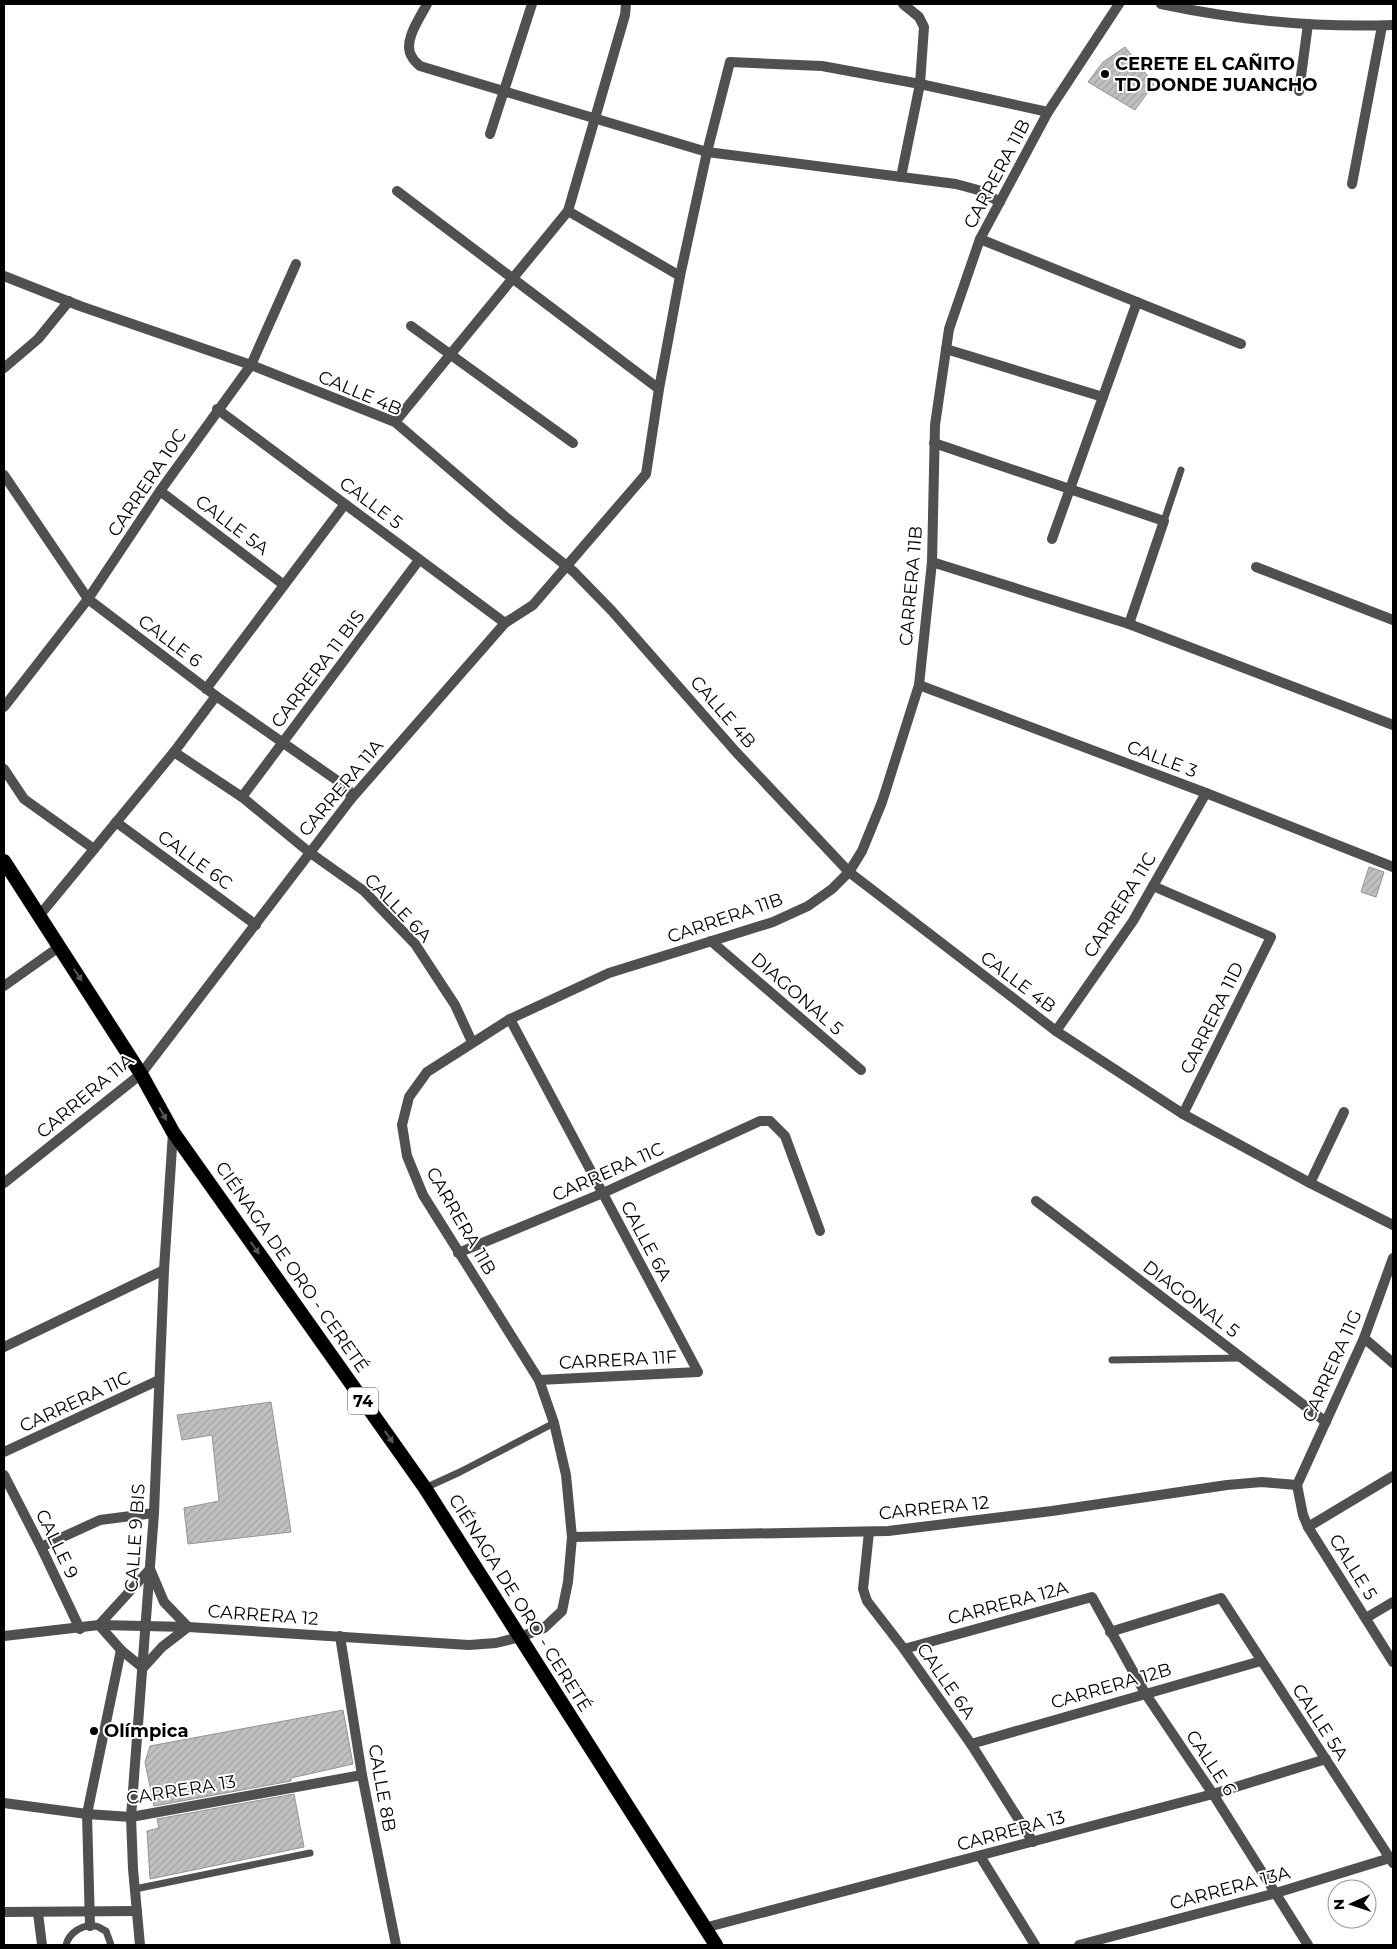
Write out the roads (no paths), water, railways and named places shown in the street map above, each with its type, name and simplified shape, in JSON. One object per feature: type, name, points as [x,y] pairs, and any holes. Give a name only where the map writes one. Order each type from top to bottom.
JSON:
[{"type":"highway","name":"CIÉNAGA DE ORO - CERETÉ","points":[[4,861],[141,1074],[174,1132],[425,1488],[716,1945]]},
{"type":"street","points":[[427,4],[412,35],[409,46],[411,56],[420,66],[594,120],[707,152],[956,184],[978,190],[1000,202]]},
{"type":"street","points":[[490,134],[502,91],[532,4]]},
{"type":"street","points":[[395,422],[568,211],[625,15],[626,4]]},
{"type":"street","points":[[901,177],[920,84],[924,28],[919,17],[904,4]]},
{"type":"street","name":"CARRERA 11B","points":[[520,1637],[544,1628],[562,1611],[568,1582],[572,1537],[566,1474],[554,1423],[539,1380],[423,1195],[407,1156],[402,1124],[409,1097],[427,1072],[510,1019],[609,973],[773,922],[808,906],[849,872],[862,850],[882,802],[919,685],[932,562],[935,425],[949,330],[980,239],[1048,112],[1119,4]]},
{"type":"street","points":[[1161,4],[1266,22],[1388,26],[1352,184]]},
{"type":"street","points":[[1299,92],[1308,24]]},
{"type":"street","name":"CARRERA 11A","points":[[4,1183],[141,1074],[351,799],[505,623],[533,605],[646,474],[659,389],[680,276],[707,152],[730,62],[822,66],[920,84]]},
{"type":"street","points":[[920,84],[1048,112]]},
{"type":"street","points":[[396,191],[659,389]]},
{"type":"street","points":[[568,211],[680,276]]},
{"type":"street","points":[[980,239],[1241,344]]},
{"type":"street","name":"CARRERA 10C","points":[[4,708],[88,600],[160,491],[251,365],[296,264]]},
{"type":"street","name":"CALLE 4B","points":[[4,276],[251,365],[395,422],[508,519],[567,566],[612,611],[736,752],[849,872],[1056,1031],[1183,1114],[1310,1183],[1393,1225]]},
{"type":"street","points":[[4,368],[38,338],[69,301]]},
{"type":"street","points":[[1052,539],[1137,302]]},
{"type":"street","points":[[411,326],[451,353],[573,443]]},
{"type":"street","points":[[946,349],[1103,396]]},
{"type":"street","name":"CALLE 5","points":[[218,410],[505,623]]},
{"type":"street","points":[[934,443],[1164,521],[1129,624]]},
{"type":"street","name":"CALLE 6","points":[[4,475],[88,600],[206,689],[345,786],[350,792],[351,799]]},
{"type":"street","name":"CALLE 5A","points":[[160,491],[284,585]]},
{"type":"street","points":[[206,689],[345,504]]},
{"type":"street","name":"CARRERA 11 BIS","points":[[242,797],[419,560]]},
{"type":"street","points":[[932,562],[1129,624],[1393,725]]},
{"type":"street","points":[[1256,567],[1393,620]]},
{"type":"street","name":"CALLE 3","points":[[919,685],[1206,793],[1393,867]]},
{"type":"street","points":[[39,916],[174,752],[216,696]]},
{"type":"street","name":"CALLE 6A","points":[[174,752],[242,797],[309,852],[364,891],[415,944],[455,1005],[472,1042]]},
{"type":"street","points":[[4,769],[24,799],[94,849]]},
{"type":"street","name":"CARRERA 11C","points":[[1056,1031],[1133,921],[1206,793]]},
{"type":"street","name":"CALLE 6C","points":[[116,822],[256,925]]},
{"type":"street","name":"CARRERA 11D","points":[[1153,886],[1271,937],[1183,1114]]},
{"type":"street","name":"DIAGONAL 5","points":[[711,942],[862,1070]]},
{"type":"street","points":[[4,986],[60,947]]},
{"type":"street","name":"CALLE 6A","points":[[510,1019],[698,1372]]},
{"type":"street","points":[[1310,1183],[1344,1112]]},
{"type":"street","name":"CARRERA 11C","points":[[458,1253],[603,1193],[760,1121],[770,1121],[785,1136],[820,1231]]},
{"type":"street","name":"CALLE 9 BIS","points":[[140,1945],[131,1817],[154,1513],[164,1270],[174,1132]]},
{"type":"street","name":"DIAGONAL 5","points":[[1036,1201],[1326,1422]]},
{"type":"street","name":"CARRERA 11G","points":[[1297,1485],[1364,1338],[1393,1258]]},
{"type":"street","points":[[4,1347],[164,1270]]},
{"type":"street","points":[[1364,1338],[1393,1363]]},
{"type":"street","name":"CARRERA 11F","points":[[539,1380],[698,1372]]},
{"type":"street","name":"CARRERA 11C","points":[[4,1452],[159,1380]]},
{"type":"street","name":"CALLE 9","points":[[4,1475],[80,1628]]},
{"type":"street","points":[[1308,1527],[1393,1476]]},
{"type":"street","name":"CARRERA 12","points":[[572,1537],[870,1532],[1052,1511],[1227,1485],[1262,1482],[1297,1485]]},
{"type":"street","name":"CALLE 5","points":[[1297,1485],[1302,1515],[1308,1527],[1393,1662]]},
{"type":"street","points":[[41,1547],[100,1520],[154,1513]]},
{"type":"street","name":"CALLE 6A","points":[[870,1532],[863,1589],[867,1601],[904,1649],[971,1744],[1033,1842]]},
{"type":"street","points":[[150,1569],[164,1602],[188,1627],[162,1647],[143,1668],[122,1650],[99,1625],[150,1569]]},
{"type":"street","name":"CALLE 6","points":[[1092,1597],[1145,1693],[1213,1794],[1308,1945]]},
{"type":"street","name":"CARRERA 12A","points":[[904,1649],[1092,1597]]},
{"type":"street","name":"CALLE 5A","points":[[1110,1632],[1221,1598],[1391,1861]]},
{"type":"street","points":[[1366,1618],[1393,1602]]},
{"type":"street","name":"CARRERA 12","points":[[4,1636],[99,1625],[188,1627],[469,1645],[496,1643],[520,1637]]},
{"type":"street","name":"CALLE 8B","points":[[340,1636],[362,1775],[396,1945]]},
{"type":"street","points":[[90,1926],[86,1814],[122,1650]]},
{"type":"street","name":"CARRERA 12B","points":[[971,1744],[1261,1661]]},
{"type":"street","name":"CARRERA 13","points":[[704,1928],[1213,1794],[1326,1759]]},
{"type":"street","name":"CARRERA 13","points":[[4,1803],[86,1814],[131,1817],[362,1775]]},
{"type":"street","points":[[980,1856],[1035,1945]]},
{"type":"street","name":"CARRERA 13A","points":[[1079,1945],[1391,1861]]},
{"type":"street","points":[[4,1912],[137,1911]]},
{"type":"street","points":[[38,1913],[42,1945]]},
{"type":"lane","points":[[1164,521],[1181,470]]},
{"type":"lane","points":[[1112,1360],[1242,1358]]},
{"type":"lane","points":[[425,1488],[554,1423]]},
{"type":"lane","points":[[135,1889],[310,1853]]},
{"type":"lane","points":[[66,1945],[67,1939],[80,1928],[90,1926],[106,1931],[111,1945]]},
{"type":"place","name":"CERETE EL CAÑITO TD DONDE JUANCHO","points":[[1105,74]]},
{"type":"place","name":"Olímpica","points":[[94,1731]]}]
